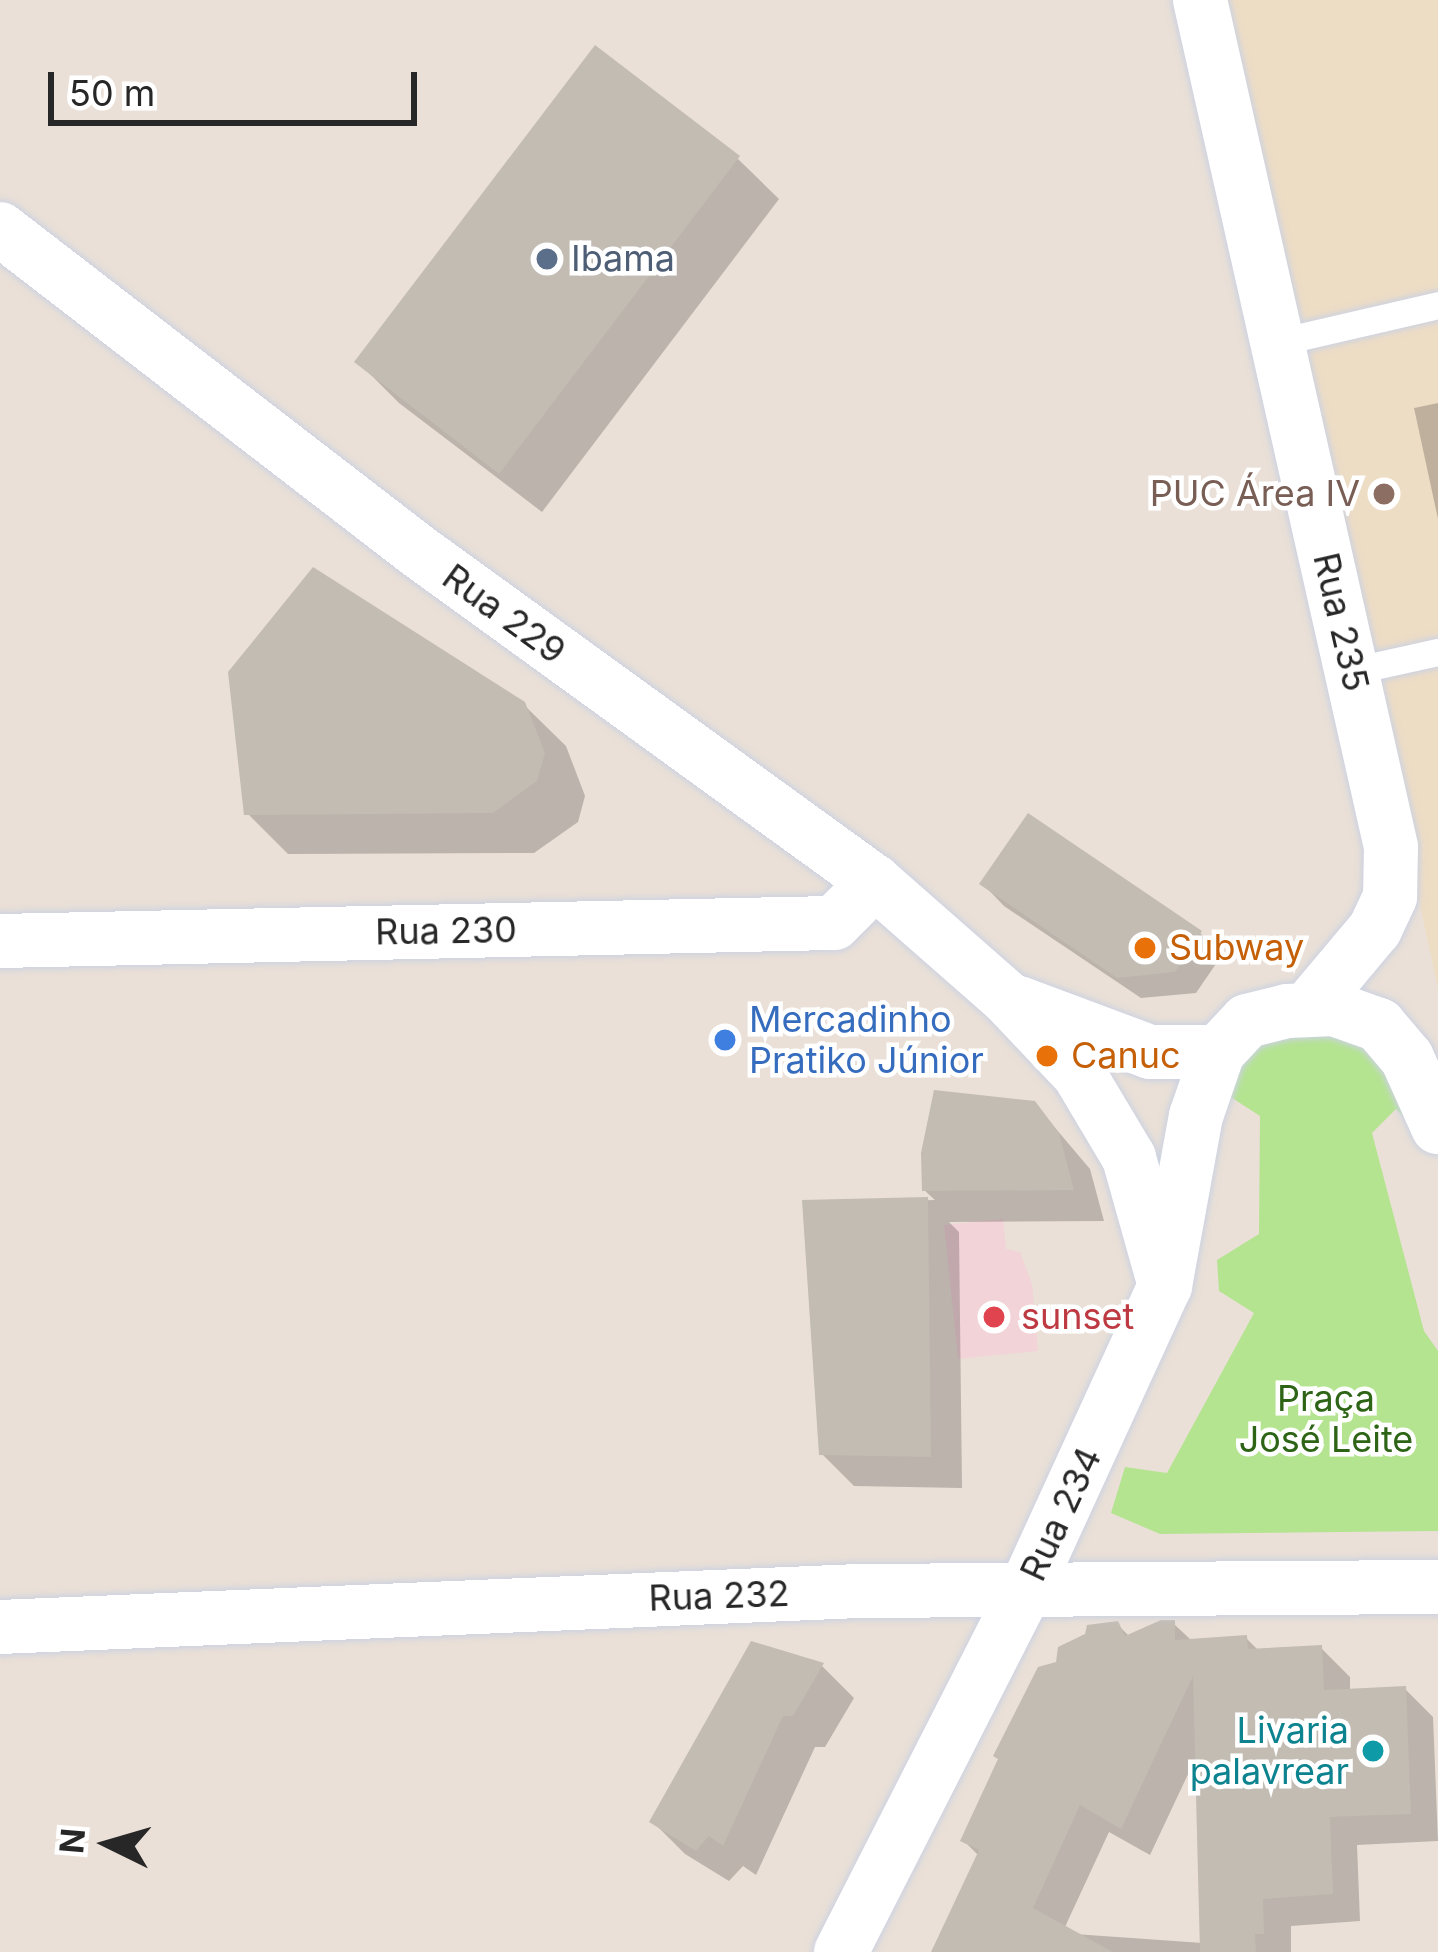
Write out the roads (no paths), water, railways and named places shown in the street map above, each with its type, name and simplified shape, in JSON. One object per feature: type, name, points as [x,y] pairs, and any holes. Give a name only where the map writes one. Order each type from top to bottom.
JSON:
[{"type":"street","name":"Rua 235","points":[[1200,0],[1391,847],[1390,897],[1363,945],[1307,1010]]},
{"type":"street","name":"Rua 229","points":[[0,229],[418,551],[875,882],[1007,998],[1079,1074],[1129,1158],[1165,1286]]},
{"type":"street","name":"Rua 230","points":[[0,940],[834,923],[875,882]]},
{"type":"street","name":"Rua 229","points":[[1007,998],[1150,1052],[1218,1052]]},
{"type":"street","points":[[1218,1052],[1246,1021],[1334,1009],[1379,1025],[1407,1058],[1437,1123]]},
{"type":"street","name":"Rua 234","points":[[841,1952],[1026,1588],[1165,1286],[1196,1116],[1218,1052]]},
{"type":"street","name":"Rua 232","points":[[0,1627],[1026,1588],[1438,1587]]},
{"type":"lane","points":[[1278,342],[1438,304]]},
{"type":"lane","points":[[1352,671],[1438,652]]},
{"type":"place","name":"Ibama","points":[[547,259]]},
{"type":"place","name":"PUC Área IV","points":[[1384,494]]},
{"type":"place","name":"Subway","points":[[1145,948]]},
{"type":"place","name":"Mercadinho Pratiko Júnior","points":[[725,1040]]},
{"type":"place","name":"Canuc","points":[[1047,1056]]},
{"type":"place","name":"sunset","points":[[994,1317]]},
{"type":"place","name":"Livaria palavrear","points":[[1373,1751]]},
{"type":"park label","name":"Praça José Leite","points":[[1326,1418]]}]
